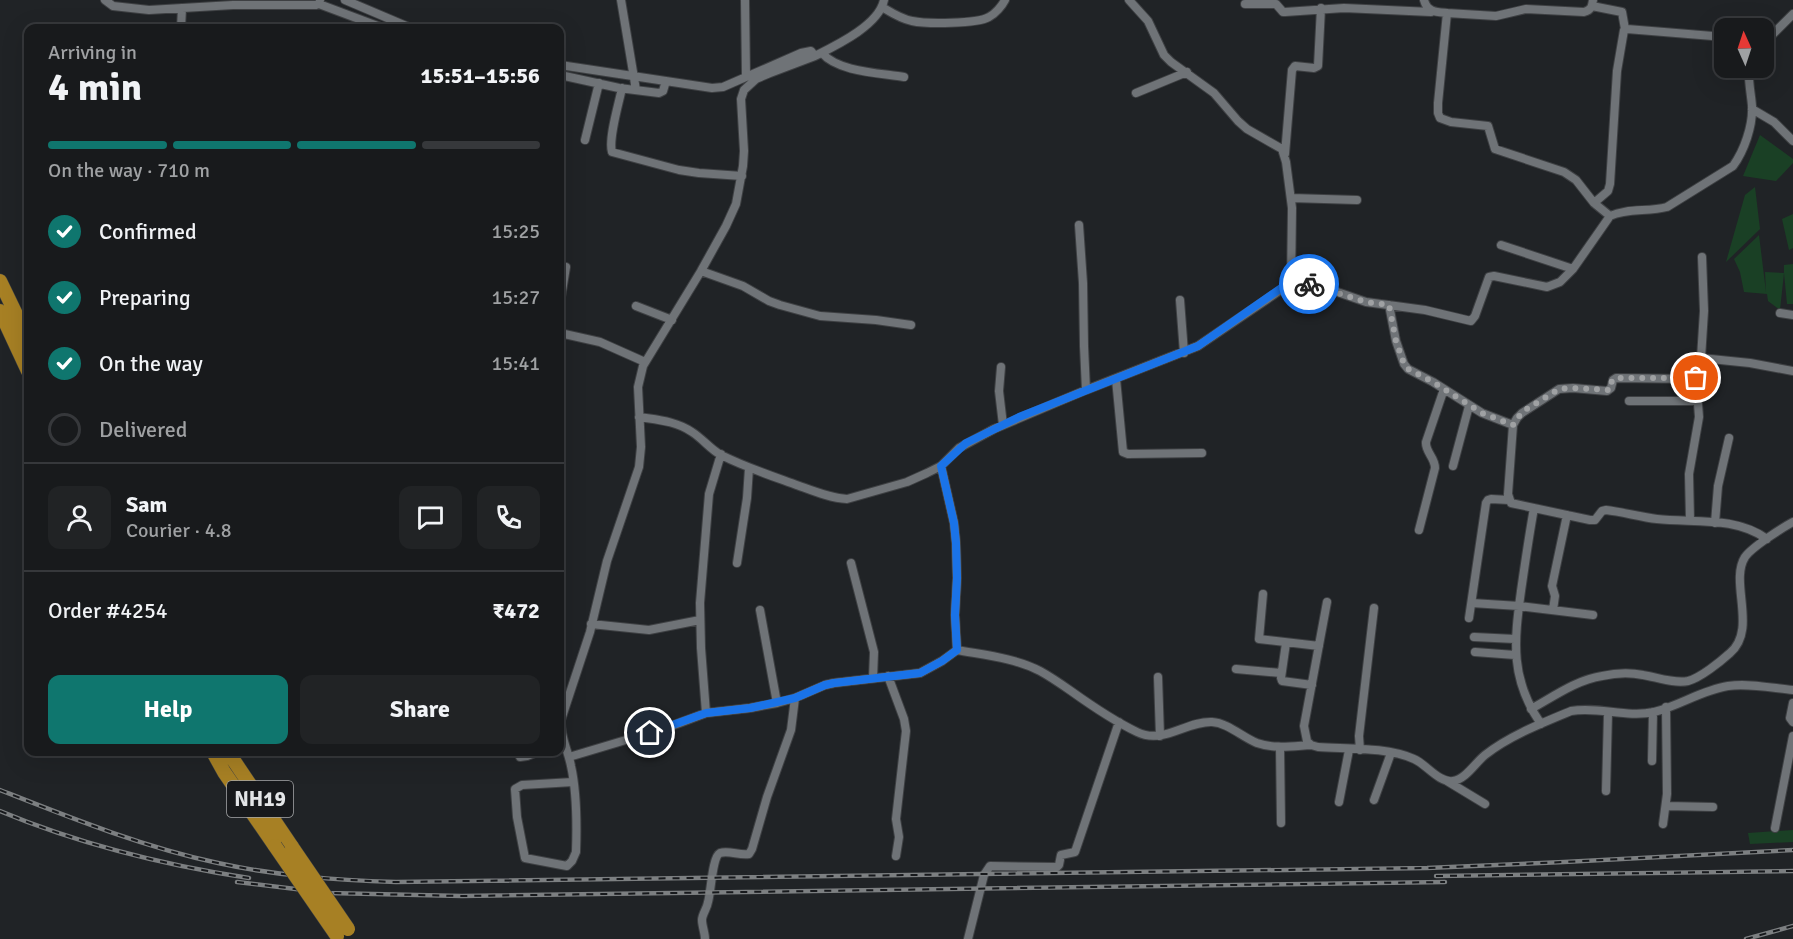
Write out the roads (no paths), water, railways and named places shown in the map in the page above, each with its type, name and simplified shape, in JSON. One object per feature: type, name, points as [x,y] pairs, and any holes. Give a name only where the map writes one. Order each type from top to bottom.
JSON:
[{"type":"highway","points":[[0,281],[24,331]]},
{"type":"highway","points":[[0,311],[24,362]]},
{"type":"highway","name":"NH19","points":[[215,756],[275,846],[344,936]]},
{"type":"highway","name":"NH19","points":[[231,756],[292,847],[344,936]]},
{"type":"street","points":[[105,0],[113,6],[148,9],[320,2],[373,24]]},
{"type":"street","points":[[345,0],[402,24]]},
{"type":"street","points":[[621,0],[636,90]]},
{"type":"street","points":[[746,0],[746,76]]},
{"type":"street","points":[[564,710],[591,624],[607,561],[639,467],[641,447],[638,387],[645,362],[701,272],[736,204],[744,151],[741,99],[744,90],[756,79],[819,55],[838,44],[869,23],[883,3],[896,15],[911,21],[952,22],[987,18],[1003,5],[1005,0]]},
{"type":"street","points":[[1129,0],[1148,21],[1164,55],[1215,93],[1242,125],[1277,145],[1285,156]]},
{"type":"street","points":[[1424,0],[1432,12]]},
{"type":"street","points":[[1245,4],[1276,4],[1283,12],[1321,8],[1401,9],[1496,16],[1526,9],[1584,12],[1589,10],[1592,3],[1622,12],[1625,29],[1617,71],[1610,184],[1608,190],[1594,203]]},
{"type":"street","points":[[181,24],[182,8]]},
{"type":"street","points":[[1291,283],[1292,219],[1285,156],[1292,70],[1295,66],[1314,68],[1318,66],[1321,8]]},
{"type":"street","points":[[1447,13],[1438,116],[1451,122],[1488,126],[1495,149],[1564,172],[1576,180],[1594,203],[1610,216]]},
{"type":"street","points":[[1774,33],[1793,14]]},
{"type":"street","points":[[1625,29],[1714,37]]},
{"type":"street","points":[[564,66],[712,88],[723,87],[801,52],[811,51],[837,64],[904,77]]},
{"type":"street","points":[[1136,93],[1187,72]]},
{"type":"street","points":[[564,76],[622,88],[662,93],[666,81]]},
{"type":"street","points":[[639,417],[679,425],[693,432],[713,450],[749,468],[837,499],[847,499],[907,482],[941,466],[966,443],[1004,425],[1086,390],[1184,353],[1198,346],[1291,283],[1301,282],[1323,287],[1366,302],[1425,310],[1471,321],[1475,316],[1489,277],[1501,277],[1547,287],[1560,282],[1573,269],[1610,216],[1617,213],[1667,207],[1726,171],[1739,158],[1748,132],[1752,109],[1750,78]]},
{"type":"street","points":[[585,140],[599,83]]},
{"type":"street","points":[[622,88],[612,152],[679,170],[742,176]]},
{"type":"street","points":[[1752,109],[1774,122],[1793,141]]},
{"type":"street","points":[[1291,198],[1357,200]]},
{"type":"street","points":[[1079,225],[1086,390]]},
{"type":"street","points":[[1501,245],[1573,269]]},
{"type":"street","points":[[1701,358],[1704,310],[1702,257]]},
{"type":"street","points":[[564,279],[566,267]]},
{"type":"street","points":[[701,272],[743,286],[769,301],[812,314],[911,325]]},
{"type":"street","points":[[1179,300],[1184,353]]},
{"type":"street","points":[[1389,305],[1396,341],[1404,364],[1414,373],[1469,406],[1492,418],[1513,425]]},
{"type":"street","points":[[636,306],[672,320]]},
{"type":"street","points":[[1780,313],[1793,315]]},
{"type":"street","points":[[564,334],[600,342],[645,362]]},
{"type":"street","points":[[1687,520],[1689,474],[1698,425],[1696,360],[1701,358],[1750,363],[1793,371]]},
{"type":"street","points":[[1001,367],[999,391],[1004,425]]},
{"type":"street","points":[[1509,500],[1513,425],[1522,412],[1559,389],[1610,390],[1612,380],[1616,378],[1696,378]]},
{"type":"street","points":[[1116,379],[1123,452],[1202,453]]},
{"type":"street","points":[[1419,530],[1435,468],[1426,442],[1444,389]]},
{"type":"street","points":[[1629,401],[1698,401]]},
{"type":"street","points":[[1453,466],[1469,406]]},
{"type":"street","points":[[1715,523],[1718,486],[1729,438]]},
{"type":"street","points":[[705,707],[700,620],[706,518],[721,454]]},
{"type":"street","points":[[573,782],[522,785],[515,789],[517,817],[525,858],[567,866],[576,852],[573,782],[565,748],[666,728],[705,707],[750,708],[776,698],[795,698],[825,685],[874,670],[888,676],[920,673],[942,661],[956,645],[956,543],[954,523],[941,466]]},
{"type":"street","points":[[737,563],[749,468]]},
{"type":"street","points":[[1469,618],[1486,503],[1491,499],[1509,500],[1516,505],[1595,520],[1602,511],[1606,510],[1661,520],[1715,523],[1748,529],[1767,539]]},
{"type":"street","points":[[1534,508],[1519,606],[1515,655],[1524,695],[1537,717]]},
{"type":"street","points":[[1553,610],[1555,596],[1552,586],[1567,515]]},
{"type":"street","points":[[1447,781],[1455,781],[1462,777],[1485,755],[1505,742],[1574,686],[1599,676],[1631,673],[1686,681],[1700,675],[1731,652],[1737,646],[1743,622],[1742,565],[1745,557],[1793,522]]},
{"type":"street","points":[[851,563],[874,652],[874,670]]},
{"type":"street","points":[[1263,594],[1259,639],[1319,646]]},
{"type":"street","points":[[1308,740],[1304,726],[1327,602]]},
{"type":"street","points":[[1472,603],[1593,615]]},
{"type":"street","points":[[1359,744],[1374,608]]},
{"type":"street","points":[[760,610],[776,698]]},
{"type":"street","points":[[591,624],[649,630],[700,620]]},
{"type":"street","points":[[1474,637],[1515,639]]},
{"type":"street","points":[[1286,643],[1281,673],[1282,681],[1312,685]]},
{"type":"street","points":[[956,645],[1040,671],[1119,722],[1145,735],[1214,722],[1258,744],[1280,747],[1308,740],[1350,750]]},
{"type":"street","points":[[1475,652],[1515,655]]},
{"type":"street","points":[[1236,669],[1281,673]]},
{"type":"street","points":[[888,676],[904,719],[906,731],[896,819],[899,837],[896,856]]},
{"type":"street","points":[[1158,677],[1160,733]]},
{"type":"street","points":[[1537,717],[1581,710],[1624,714],[1653,712],[1728,686],[1793,690]]},
{"type":"street","points":[[705,939],[702,917],[709,902],[715,859],[718,854],[744,855],[752,849],[767,796],[791,730],[795,698]]},
{"type":"street","points":[[1793,703],[1790,718],[1793,722]]},
{"type":"street","points":[[1664,824],[1666,707]]},
{"type":"street","points":[[1652,762],[1653,712]]},
{"type":"street","points":[[1606,791],[1608,713]]},
{"type":"street","points":[[968,939],[984,875],[990,866],[1057,867],[1061,855],[1075,852],[1119,722]]},
{"type":"street","points":[[1774,828],[1793,736]]},
{"type":"street","points":[[1339,802],[1350,750],[1359,744],[1413,759],[1485,804]]},
{"type":"street","points":[[1280,747],[1281,823]]},
{"type":"street","points":[[1374,800],[1391,753]]},
{"type":"street","points":[[1666,806],[1713,807]]},
{"type":"railway","points":[[0,790],[135,840],[218,863],[307,877],[396,882],[1427,868],[1793,850]]},
{"type":"railway","points":[[0,811],[60,834],[122,852],[185,867],[249,878]]},
{"type":"railway","points":[[1436,876],[1793,871]]},
{"type":"railway","points":[[237,882],[329,893],[462,896],[1445,882]]},
{"type":"railway","points":[[1746,939],[1793,926]]}]
